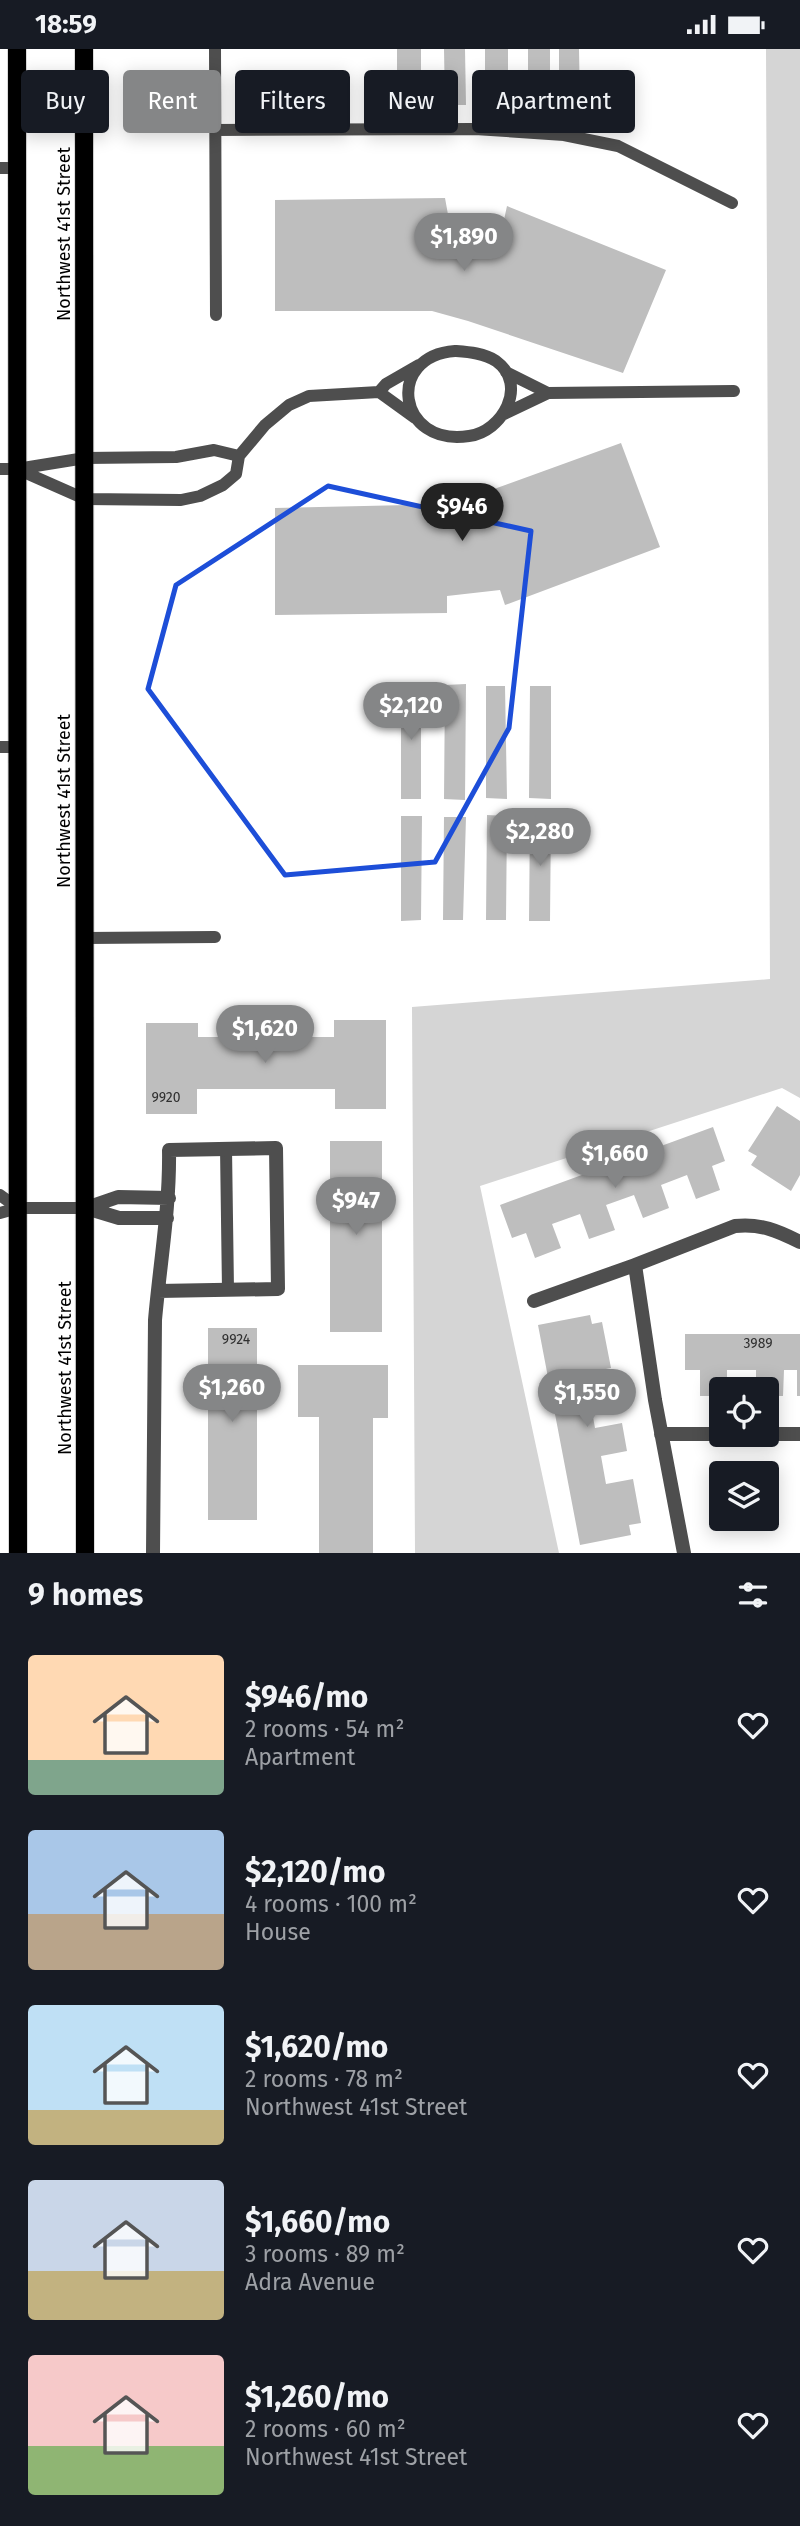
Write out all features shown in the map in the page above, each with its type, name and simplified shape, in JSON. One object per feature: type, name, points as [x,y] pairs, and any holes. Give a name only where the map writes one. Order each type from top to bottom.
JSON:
[{"type":"main road","points":[[17,49],[9,168],[9,747],[18,1208],[18,1553]]},
{"type":"main road","name":"Northwest 41st Street","points":[[84,49],[86,1553]]},
{"type":"street","points":[[153,1553],[155,1320],[158,1291],[169,1198],[169,1150],[276,1148],[278,1289],[158,1291]]},
{"type":"street","points":[[86,1208],[118,1197],[169,1198]]},
{"type":"street","points":[[86,1208],[119,1218],[167,1218]]},
{"type":"street","points":[[534,1301],[735,1226],[747,1224],[771,1228],[800,1242]]},
{"type":"street","points":[[635,1265],[661,1434],[684,1553]]},
{"type":"street","points":[[661,1434],[709,1434]]},
{"type":"street","points":[[779,1434],[800,1434]]},
{"type":"lane","points":[[215,49],[215,70]]},
{"type":"lane","points":[[221,130],[464,129],[564,135],[618,146],[732,203]]},
{"type":"lane","points":[[215,133],[216,315]]},
{"type":"lane","points":[[379,392],[386,384],[431,355],[467,352],[494,359],[506,372],[511,394],[504,414]]},
{"type":"lane","points":[[415,418],[408,393],[419,365]]},
{"type":"lane","points":[[506,372],[548,393]]},
{"type":"lane","points":[[9,469],[85,499],[181,500],[200,496],[223,485],[236,474],[239,456],[276,414],[300,399],[330,393],[379,392],[415,418],[425,429],[468,437],[489,429],[504,414],[548,393],[734,391]]},
{"type":"lane","points":[[9,469],[85,458],[176,457],[214,450],[239,456]]},
{"type":"lane","points":[[86,938],[215,937]]},
{"type":"lane","points":[[226,1148],[228,1290]]},
{"type":"lane","points":[[0,1195],[18,1208]]},
{"type":"lane","points":[[0,1213],[18,1208],[86,1208]]},
{"type":"highlighted area","points":[[328,486],[531,531],[509,728],[435,862],[285,875],[148,689],[176,585]]},
{"type":"shaded area","points":[[766,49],[800,49],[800,1098],[782,1088],[480,1186],[559,1553],[415,1553],[412,1007],[770,979]]},
{"type":"building","points":[[397,49],[421,49],[421,70],[397,70]]},
{"type":"building","points":[[444,49],[465,49],[466,105],[458,105],[458,70],[444,70]]},
{"type":"building","points":[[485,49],[508,49],[508,70],[485,70]]},
{"type":"building","points":[[528,49],[550,49],[550,70],[528,70]]},
{"type":"building","points":[[559,49],[579,49],[579,70],[559,70]]},
{"type":"building","points":[[445,198],[449,220],[502,229],[507,206],[666,270],[623,373],[432,311],[275,311],[275,200]]},
{"type":"building","points":[[621,443],[660,547],[505,605],[500,590],[447,596],[447,613],[275,615],[275,508],[453,504]]},
{"type":"building","points":[[466,684],[465,800],[444,799],[445,685]]},
{"type":"building","points":[[401,685],[421,685],[421,799],[401,799]]},
{"type":"building","points":[[486,686],[505,686],[507,799],[486,798]]},
{"type":"building","points":[[530,686],[551,686],[551,799],[529,798]]},
{"type":"building","points":[[487,815],[507,816],[506,920],[486,920]]},
{"type":"building","points":[[530,815],[551,815],[550,921],[529,921]]},
{"type":"building","points":[[401,816],[422,816],[421,920],[401,921]]},
{"type":"building","points":[[444,817],[466,817],[463,920],[443,920]]},
{"type":"building","points":[[334,1020],[386,1020],[386,1109],[335,1109],[335,1089],[197,1089],[197,1114],[146,1114],[146,1023],[198,1023],[198,1037],[334,1037]]},
{"type":"building","points":[[777,1106],[800,1121],[800,1175],[791,1191],[751,1165],[757,1156],[748,1151]]},
{"type":"building","points":[[713,1127],[725,1161],[712,1166],[720,1190],[696,1199],[687,1175],[661,1185],[669,1208],[643,1218],[634,1195],[606,1205],[615,1230],[589,1239],[580,1214],[552,1224],[561,1248],[535,1258],[526,1233],[512,1238],[500,1205]]},
{"type":"building","points":[[330,1141],[382,1141],[382,1332],[330,1332]]},
{"type":"building","points":[[590,1315],[592,1324],[602,1322],[611,1368],[585,1373],[587,1385],[613,1380],[616,1394],[590,1400],[595,1428],[622,1423],[627,1451],[601,1456],[606,1484],[633,1479],[641,1523],[629,1525],[631,1535],[580,1545],[538,1325]]},
{"type":"building","points":[[208,1328],[257,1328],[257,1520],[208,1520]]},
{"type":"building","points":[[685,1334],[800,1334],[800,1396],[797,1396],[797,1370],[784,1370],[783,1396],[779,1396],[779,1377],[756,1377],[756,1370],[727,1370],[727,1377],[709,1377],[709,1396],[700,1396],[700,1370],[685,1370]]},
{"type":"building","points":[[298,1365],[388,1365],[388,1418],[373,1418],[373,1553],[319,1553],[319,1417],[298,1417]]}]
